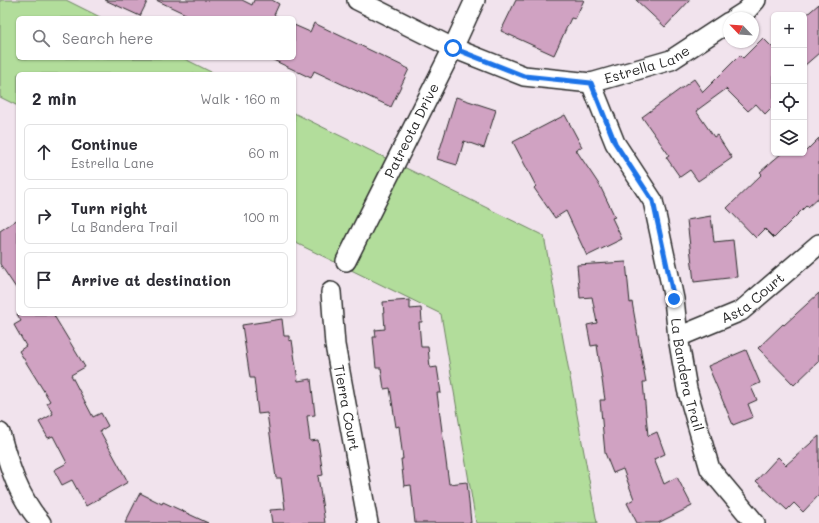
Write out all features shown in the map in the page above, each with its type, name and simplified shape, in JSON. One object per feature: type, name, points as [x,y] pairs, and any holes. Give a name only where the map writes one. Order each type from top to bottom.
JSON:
[{"type":"street","name":"Estrella Lane","points":[[357,0],[453,48],[524,76],[591,83],[671,60],[723,26]]},
{"type":"street","name":"Patreota Drive","points":[[346,261],[453,48],[475,0]]},
{"type":"street","points":[[744,12],[756,0]]},
{"type":"street","name":"La Bandera Trail","points":[[591,83],[615,143],[653,201],[674,299],[678,337],[687,389],[710,469],[756,523]]},
{"type":"street","name":"Asta Court","points":[[678,337],[741,311],[819,244]]},
{"type":"street","name":"Tierra Court","points":[[331,292],[336,345],[368,523]]},
{"type":"street","points":[[0,433],[16,486],[28,507],[41,523]]},
{"type":"green space","points":[[0,0],[66,0],[98,16],[16,16],[16,60],[187,60],[211,72],[16,72],[16,105],[0,97]]},
{"type":"green space","points":[[296,114],[544,236],[597,523],[476,523],[441,314],[296,243]]},
{"type":"building","points":[[105,0],[148,0],[140,16]]},
{"type":"building","points":[[156,0],[242,0],[252,5],[254,0],[272,0],[279,4],[274,15],[276,16],[190,16]]},
{"type":"building","points":[[516,0],[584,0],[575,19],[571,18],[554,55],[501,31]]},
{"type":"building","points":[[636,0],[690,0],[665,27]]},
{"type":"building","points":[[819,4],[819,53],[807,63],[807,48],[807,14]]},
{"type":"building","points":[[314,23],[409,69],[391,107],[314,71],[311,78],[273,60],[296,60],[296,26],[310,32]]},
{"type":"building","points":[[763,38],[771,46],[771,108],[765,114],[756,104],[748,111],[726,89],[696,111],[714,137],[717,135],[732,158],[698,181],[690,170],[680,177],[666,157],[669,155],[642,117],[694,79],[703,92],[740,55],[743,58],[753,48],[759,48],[759,42]]},
{"type":"building","points":[[456,97],[496,110],[484,148],[464,141],[457,165],[437,159]]},
{"type":"building","points":[[565,115],[582,147],[576,150],[600,186],[615,217],[612,218],[622,239],[587,256],[566,211],[555,218],[534,188],[536,186],[513,142]]},
{"type":"building","points":[[819,138],[819,197],[808,207],[807,205],[774,238],[765,229],[756,238],[727,208],[762,174],[760,172],[779,156],[807,156],[807,150]]},
{"type":"building","points":[[711,216],[714,242],[733,240],[737,277],[694,282],[687,220]]},
{"type":"building","points":[[16,220],[16,288],[0,264],[0,231]]},
{"type":"building","points":[[626,262],[630,303],[632,302],[646,382],[643,382],[648,436],[657,432],[665,454],[654,459],[664,484],[677,477],[692,506],[658,523],[637,523],[627,503],[634,499],[623,469],[613,473],[605,453],[600,400],[605,400],[597,345],[591,346],[587,325],[597,323],[592,297],[580,298],[577,265]]},
{"type":"building","points":[[819,293],[819,361],[794,385],[758,348]]},
{"type":"building","points":[[410,300],[410,309],[421,308],[422,322],[419,322],[421,347],[428,347],[430,368],[437,367],[441,393],[437,393],[449,484],[467,482],[471,523],[415,523],[411,485],[404,486],[401,459],[403,459],[399,426],[396,427],[390,388],[384,389],[381,368],[376,368],[373,337],[376,337],[375,330],[385,329],[383,302]]},
{"type":"building","points":[[18,316],[54,316],[85,367],[71,375],[93,417],[101,413],[108,426],[100,431],[128,482],[86,506],[72,480],[62,485],[54,470],[67,463],[53,436],[48,438],[39,422],[53,414],[47,403],[50,401],[19,351],[26,346],[14,325],[21,321]]},
{"type":"building","points":[[282,319],[284,336],[289,336],[289,341],[292,340],[298,381],[311,379],[315,415],[307,416],[310,441],[318,440],[323,475],[318,476],[325,523],[272,523],[270,510],[285,509],[281,478],[276,478],[267,413],[258,414],[254,378],[250,378],[242,325]]},
{"type":"building","points":[[746,350],[760,383],[751,387],[757,400],[748,404],[753,417],[733,425],[708,366]]},
{"type":"building","points":[[819,436],[819,495],[803,512],[794,503],[787,510],[756,481],[778,457],[786,465]]},
{"type":"building","points":[[140,493],[162,504],[163,502],[208,523],[125,523]]},
{"type":"route","points":[[453,48],[524,76],[591,83],[615,143],[653,201],[674,299]]}]
